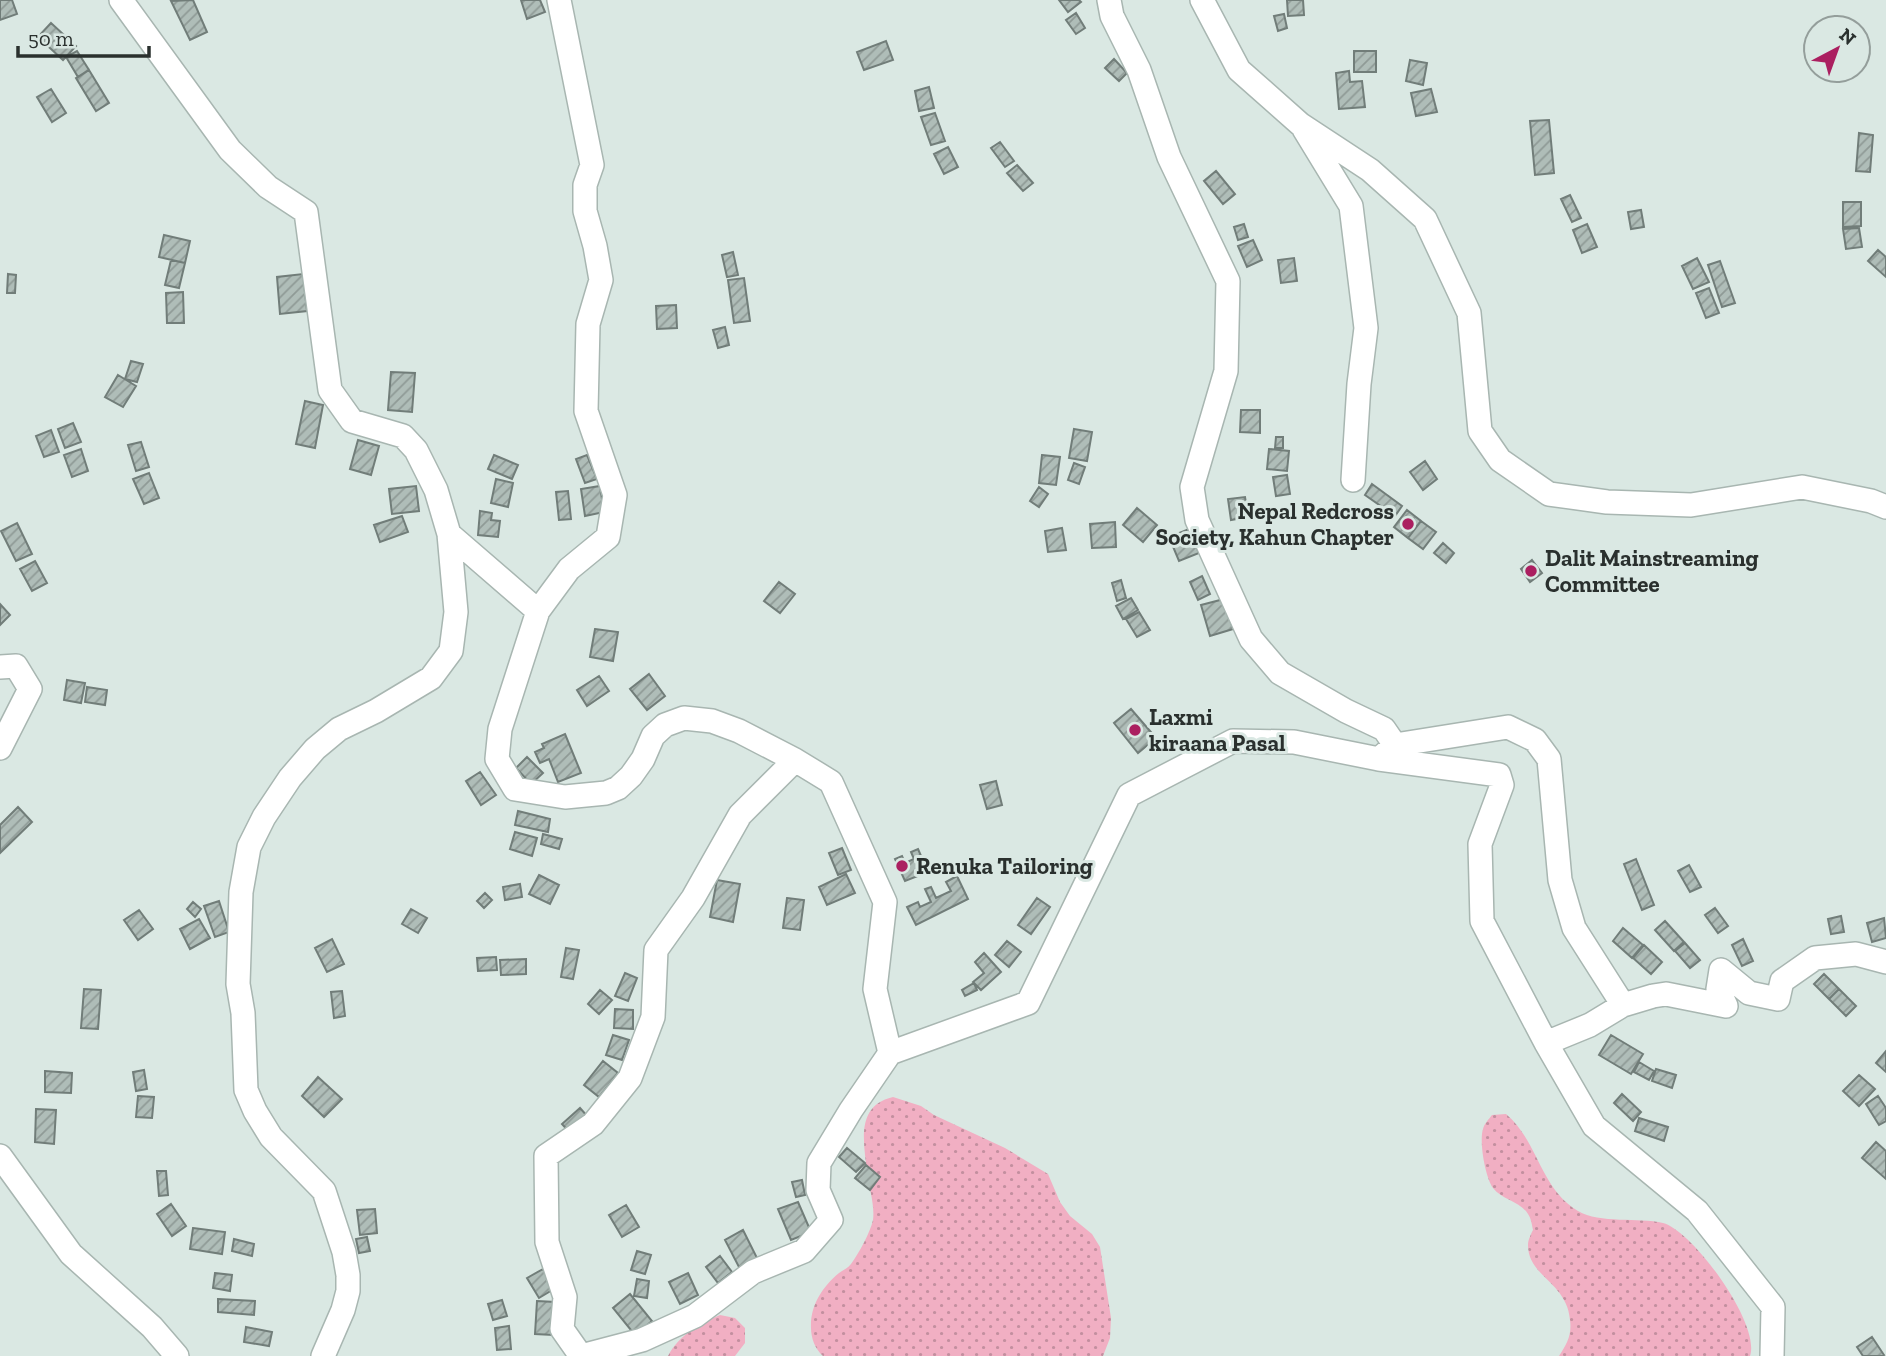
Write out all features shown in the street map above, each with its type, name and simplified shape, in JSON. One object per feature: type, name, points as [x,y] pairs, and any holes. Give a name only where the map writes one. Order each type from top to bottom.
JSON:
[{"type":"street","points":[[121,0],[230,150],[268,187],[306,212],[330,390],[352,421],[403,436],[416,450],[436,490],[449,534],[456,612],[451,651],[431,678],[339,729],[315,749],[290,778],[264,817],[249,846],[241,892],[238,984],[243,1013],[246,1090],[271,1137],[324,1191],[344,1252],[348,1291],[343,1310],[323,1356]]},
{"type":"street","points":[[559,0],[592,165],[585,185],[585,211],[601,280],[588,324],[586,411],[615,495],[608,537],[569,569],[538,611],[500,729],[497,760],[515,789],[565,797],[606,793],[618,788],[631,776],[643,760],[653,736],[665,725],[684,718],[712,721],[739,731],[831,782],[885,902],[875,989],[890,1054]]},
{"type":"street","points":[[1109,0],[1112,16],[1139,70],[1169,157],[1228,281],[1226,371],[1192,488],[1197,520],[1251,639],[1280,673],[1346,711],[1384,729],[1387,752]]},
{"type":"street","points":[[1202,0],[1239,69],[1300,124],[1370,170],[1425,219],[1469,313],[1480,431],[1500,460],[1549,494],[1607,502],[1691,505],[1802,487],[1871,501],[1886,507]]},
{"type":"street","points":[[1300,124],[1351,206],[1366,328],[1359,384],[1353,480]]},
{"type":"street","points":[[449,534],[538,611]]},
{"type":"street","points":[[0,667],[16,666],[30,689],[0,748]]},
{"type":"street","points":[[1387,752],[1508,727],[1535,740],[1549,759],[1560,880],[1574,928],[1623,1005]]},
{"type":"street","points":[[795,760],[740,815],[693,898],[656,950],[653,1017],[629,1079],[593,1124],[546,1156],[547,1242],[565,1297],[562,1329],[581,1356],[642,1340],[695,1315],[753,1272],[804,1251],[831,1220],[818,1190],[819,1164],[851,1110],[890,1054],[1028,1003],[1129,795],[1233,741],[1294,742],[1387,752],[1499,775],[1502,785],[1480,844],[1482,921],[1546,1043],[1594,1126],[1697,1211],[1773,1307],[1772,1356]]},
{"type":"street","points":[[1546,1043],[1590,1025],[1623,1005],[1666,994],[1726,1006],[1718,989],[1721,970],[1749,993],[1778,999],[1782,981],[1815,958],[1856,954],[1886,962]]},
{"type":"street","points":[[0,1156],[71,1254],[152,1327],[177,1356]]},
{"type":"shaded area","points":[[893,1097],[921,1106],[934,1115],[1005,1148],[1048,1174],[1060,1202],[1070,1216],[1092,1234],[1100,1247],[1111,1318],[1110,1338],[1103,1356],[823,1356],[820,1353],[811,1332],[815,1305],[827,1284],[850,1265],[867,1237],[873,1220],[873,1203],[864,1149],[867,1117],[872,1108]]},
{"type":"shaded area","points":[[1506,1114],[1526,1138],[1555,1190],[1578,1211],[1597,1218],[1663,1223],[1691,1243],[1722,1280],[1735,1302],[1751,1341],[1750,1356],[1559,1356],[1570,1335],[1567,1307],[1530,1256],[1528,1243],[1533,1230],[1529,1216],[1520,1206],[1493,1188],[1485,1168],[1482,1150],[1484,1127],[1492,1115]]},
{"type":"shaded area","points":[[720,1315],[735,1318],[745,1328],[745,1343],[735,1356],[668,1356],[690,1331]]},
{"type":"building","points":[[0,0],[12,0],[17,14],[0,20]]},
{"type":"building","points":[[193,0],[207,32],[190,40],[171,1]]},
{"type":"building","points":[[521,0],[540,0],[545,12],[527,19]]},
{"type":"building","points":[[1059,0],[1079,0],[1081,2],[1068,12]]},
{"type":"building","points":[[1287,0],[1303,0],[1304,15],[1288,16]]},
{"type":"building","points":[[1076,13],[1085,28],[1076,34],[1066,20]]},
{"type":"building","points":[[1284,14],[1287,28],[1278,31],[1274,16]]},
{"type":"building","points":[[51,23],[76,46],[63,60],[38,37]]},
{"type":"building","points":[[886,41],[893,60],[864,70],[857,52]]},
{"type":"building","points":[[77,51],[89,70],[78,77],[66,57]]},
{"type":"building","points":[[1354,51],[1376,51],[1376,72],[1354,72]]},
{"type":"building","points":[[1114,59],[1127,73],[1119,81],[1105,68]]},
{"type":"building","points":[[1410,60],[1427,63],[1423,85],[1406,81]]},
{"type":"building","points":[[89,70],[109,103],[96,111],[76,78]]},
{"type":"building","points":[[1349,71],[1350,82],[1362,81],[1365,107],[1339,109],[1336,73]]},
{"type":"building","points":[[929,87],[934,108],[919,111],[915,91]]},
{"type":"building","points":[[51,89],[66,113],[52,122],[37,97]]},
{"type":"building","points":[[1431,89],[1437,112],[1416,116],[1411,93]]},
{"type":"building","points":[[935,113],[945,141],[931,145],[921,117]]},
{"type":"building","points":[[1549,120],[1554,173],[1535,175],[1530,121]]},
{"type":"building","points":[[1859,133],[1873,135],[1870,172],[1856,171]]},
{"type":"building","points":[[1000,142],[1014,161],[1005,167],[991,148]]},
{"type":"building","points":[[948,147],[958,167],[944,174],[934,154]]},
{"type":"building","points":[[1017,165],[1033,183],[1023,191],[1007,173]]},
{"type":"building","points":[[1216,171],[1235,194],[1223,204],[1204,181]]},
{"type":"building","points":[[1570,195],[1581,218],[1572,222],[1561,199]]},
{"type":"building","points":[[1843,202],[1861,202],[1861,226],[1843,227]]},
{"type":"building","points":[[1641,210],[1644,227],[1631,229],[1628,212]]},
{"type":"building","points":[[1244,224],[1248,237],[1238,240],[1234,227]]},
{"type":"building","points":[[1587,224],[1597,247],[1582,253],[1573,230]]},
{"type":"building","points":[[1859,228],[1862,247],[1846,249],[1843,229]]},
{"type":"building","points":[[164,235],[190,241],[185,263],[159,257]]},
{"type":"building","points":[[1253,240],[1262,260],[1247,267],[1238,246]]},
{"type":"building","points":[[1878,250],[1886,257],[1886,277],[1868,261]]},
{"type":"building","points":[[733,252],[738,275],[727,277],[722,255]]},
{"type":"building","points":[[1294,258],[1297,281],[1281,283],[1278,260]]},
{"type":"building","points":[[1697,258],[1709,282],[1693,289],[1682,266]]},
{"type":"building","points":[[171,260],[185,263],[179,288],[165,285]]},
{"type":"building","points":[[1720,261],[1735,303],[1722,307],[1708,265]]},
{"type":"building","points":[[8,274],[16,275],[15,293],[7,293]]},
{"type":"building","points":[[303,274],[307,311],[280,314],[277,277]]},
{"type":"building","points":[[744,278],[750,321],[734,323],[728,280]]},
{"type":"building","points":[[1709,288],[1719,313],[1706,318],[1696,293]]},
{"type":"building","points":[[183,292],[184,323],[167,323],[166,293]]},
{"type":"building","points":[[676,305],[677,328],[657,329],[656,306]]},
{"type":"building","points":[[725,327],[729,345],[718,348],[713,330]]},
{"type":"building","points":[[131,361],[143,364],[137,382],[125,379]]},
{"type":"building","points":[[391,372],[415,373],[412,412],[388,410]]},
{"type":"building","points":[[118,375],[136,386],[123,407],[105,397]]},
{"type":"building","points":[[305,401],[323,405],[315,448],[296,444]]},
{"type":"building","points":[[1241,410],[1260,410],[1260,433],[1240,432]]},
{"type":"building","points":[[73,423],[81,442],[65,448],[58,429]]},
{"type":"building","points":[[1074,429],[1092,432],[1087,461],[1069,458]]},
{"type":"building","points":[[51,430],[59,452],[44,457],[36,436]]},
{"type":"building","points":[[1276,437],[1283,437],[1283,448],[1275,448]]},
{"type":"building","points":[[358,440],[379,446],[371,475],[350,469]]},
{"type":"building","points":[[141,442],[149,467],[136,471],[128,445]]},
{"type":"building","points":[[81,449],[88,471],[72,477],[64,455]]},
{"type":"building","points":[[1269,449],[1289,451],[1287,471],[1267,469]]},
{"type":"building","points":[[494,455],[518,465],[512,479],[488,469]]},
{"type":"building","points":[[587,455],[597,479],[585,483],[576,459]]},
{"type":"building","points":[[1042,455],[1060,457],[1056,485],[1039,483]]},
{"type":"building","points":[[1425,461],[1437,479],[1423,490],[1410,472]]},
{"type":"building","points":[[1074,463],[1085,467],[1079,484],[1068,480]]},
{"type":"building","points":[[149,473],[159,498],[144,504],[133,479]]},
{"type":"building","points":[[1287,475],[1290,494],[1276,496],[1273,477]]},
{"type":"building","points":[[496,479],[513,483],[508,507],[491,503]]},
{"type":"building","points":[[1372,484],[1402,506],[1395,516],[1365,495]]},
{"type":"building","points":[[416,486],[419,511],[392,514],[389,489]]},
{"type":"building","points":[[600,486],[604,512],[585,516],[581,489]]},
{"type":"building","points":[[1039,487],[1048,494],[1039,507],[1030,501]]},
{"type":"building","points":[[568,491],[571,519],[559,520],[556,492]]},
{"type":"building","points":[[1245,497],[1248,517],[1231,520],[1228,499]]},
{"type":"building","points":[[1137,508],[1157,525],[1143,542],[1123,525]]},
{"type":"building","name":"Nepal Redcross Society, Kahun Chapter","points":[[1407,510],[1421,521],[1408,538],[1394,527]]},
{"type":"building","points":[[480,511],[492,513],[491,520],[500,521],[498,537],[478,535]]},
{"type":"building","points":[[402,516],[408,532],[380,542],[374,525]]},
{"type":"building","points":[[1421,521],[1436,532],[1423,549],[1408,538]]},
{"type":"building","points":[[1115,522],[1116,547],[1092,548],[1090,524]]},
{"type":"building","points":[[17,523],[32,554],[16,561],[1,531]]},
{"type":"building","points":[[1062,528],[1066,550],[1048,552],[1045,531]]},
{"type":"building","points":[[1189,529],[1199,553],[1179,561],[1169,537]]},
{"type":"building","points":[[1443,543],[1454,553],[1446,563],[1434,553]]},
{"type":"building","name":"Dalit Mainstreaming Committee","points":[[1532,560],[1542,573],[1530,582],[1521,569]]},
{"type":"building","points":[[35,561],[47,583],[32,591],[20,569]]},
{"type":"building","points":[[1202,576],[1210,594],[1198,600],[1190,582]]},
{"type":"building","points":[[1121,580],[1126,598],[1117,601],[1112,583]]},
{"type":"building","points":[[779,582],[795,594],[780,613],[764,601]]},
{"type":"building","points":[[1131,598],[1138,610],[1123,619],[1116,606]]},
{"type":"building","points":[[1224,599],[1233,629],[1210,636],[1201,605]]},
{"type":"building","points":[[0,604],[10,615],[0,625]]},
{"type":"building","points":[[1139,612],[1150,630],[1137,637],[1126,619]]},
{"type":"building","points":[[595,629],[618,632],[613,661],[590,657]]},
{"type":"building","points":[[649,674],[665,696],[647,710],[630,689]]},
{"type":"building","points":[[599,676],[609,691],[587,706],[577,690]]},
{"type":"building","points":[[67,680],[85,683],[81,703],[64,700]]},
{"type":"building","points":[[87,687],[107,690],[105,705],[85,702]]},
{"type":"building","name":"Laxmi kiraana Pasal","points":[[1131,709],[1156,738],[1138,753],[1114,723]]},
{"type":"building","points":[[565,734],[581,773],[558,782],[549,759],[540,763],[535,752],[544,748],[542,744]]},
{"type":"building","points":[[527,757],[543,773],[531,784],[516,768]]},
{"type":"building","points":[[480,772],[496,795],[481,805],[466,781]]},
{"type":"building","points":[[996,781],[1002,805],[987,809],[980,785]]},
{"type":"building","points":[[18,807],[32,822],[0,853],[0,825]]},
{"type":"building","points":[[518,811],[550,819],[548,832],[515,825]]},
{"type":"building","points":[[515,832],[537,838],[532,856],[510,849]]},
{"type":"building","points":[[543,834],[562,839],[559,849],[541,844]]},
{"type":"building","points":[[842,848],[851,870],[838,875],[829,853]]},
{"type":"building","points":[[918,849],[928,872],[905,881],[895,859],[902,856],[905,863],[914,859],[911,852]]},
{"type":"building","points":[[1636,859],[1654,905],[1642,910],[1624,864]]},
{"type":"building","points":[[1689,865],[1701,887],[1690,892],[1678,871]]},
{"type":"building","points":[[846,874],[855,893],[827,905],[819,887]]},
{"type":"building","points":[[539,875],[559,885],[550,904],[529,894]]},
{"type":"building","points":[[957,876],[968,899],[916,925],[907,907],[918,902],[920,907],[931,902],[925,889],[931,887],[936,898],[951,891],[946,882]]},
{"type":"building","points":[[717,880],[740,884],[733,922],[710,917]]},
{"type":"building","points":[[520,884],[522,897],[505,900],[503,887]]},
{"type":"building","points":[[485,893],[492,900],[484,908],[477,901]]},
{"type":"building","points":[[787,898],[804,900],[800,930],[783,928]]},
{"type":"building","points":[[1037,898],[1050,907],[1031,934],[1018,925]]},
{"type":"building","points":[[219,901],[229,932],[215,937],[204,906]]},
{"type":"building","points":[[193,902],[201,909],[195,917],[187,909]]},
{"type":"building","points":[[1715,908],[1728,926],[1718,933],[1705,915]]},
{"type":"building","points":[[411,909],[427,918],[418,933],[402,924]]},
{"type":"building","points":[[139,910],[153,929],[138,940],[124,920]]},
{"type":"building","points":[[1841,916],[1844,932],[1831,934],[1828,919]]},
{"type":"building","points":[[1884,918],[1886,938],[1872,942],[1867,923]]},
{"type":"building","points":[[199,919],[210,938],[190,949],[180,929]]},
{"type":"building","points":[[1665,921],[1684,942],[1674,951],[1655,930]]},
{"type":"building","points":[[1623,928],[1643,945],[1632,958],[1613,941]]},
{"type":"building","points":[[332,939],[344,964],[327,972],[315,948]]},
{"type":"building","points":[[1743,939],[1753,961],[1742,966],[1732,945]]},
{"type":"building","points":[[1007,941],[1021,952],[1009,967],[995,955]]},
{"type":"building","points":[[1685,943],[1700,960],[1690,968],[1675,951]]},
{"type":"building","points":[[1644,945],[1662,962],[1651,974],[1633,958]]},
{"type":"building","points":[[566,948],[579,950],[573,979],[561,977]]},
{"type":"building","points":[[984,953],[1001,972],[981,990],[973,982],[984,973],[975,962]]},
{"type":"building","points":[[496,957],[497,970],[478,971],[477,958]]},
{"type":"building","points":[[526,959],[526,974],[501,975],[500,960]]},
{"type":"building","points":[[625,973],[637,978],[628,1001],[615,996]]},
{"type":"building","points":[[1824,974],[1839,989],[1829,999],[1814,984]]},
{"type":"building","points":[[974,983],[977,990],[965,996],[962,990]]},
{"type":"building","points":[[84,989],[101,990],[98,1029],[81,1028]]},
{"type":"building","points":[[1839,989],[1856,1006],[1846,1016],[1829,999]]},
{"type":"building","points":[[600,990],[612,1000],[599,1014],[588,1004]]},
{"type":"building","points":[[342,991],[345,1016],[334,1018],[331,992]]},
{"type":"building","points":[[615,1009],[633,1010],[633,1029],[614,1028]]},
{"type":"building","points":[[613,1035],[629,1040],[622,1060],[606,1055]]},
{"type":"building","points":[[1611,1035],[1643,1054],[1631,1074],[1599,1055]]},
{"type":"building","points":[[1886,1051],[1886,1072],[1876,1063]]},
{"type":"building","points":[[603,1061],[618,1073],[599,1097],[584,1085]]},
{"type":"building","points":[[1639,1062],[1654,1071],[1649,1080],[1634,1072]]},
{"type":"building","points":[[1656,1069],[1676,1075],[1672,1088],[1652,1081]]},
{"type":"building","points":[[144,1070],[147,1089],[136,1091],[133,1072]]},
{"type":"building","points":[[45,1071],[72,1073],[71,1093],[45,1092]]},
{"type":"building","points":[[1859,1075],[1875,1089],[1859,1106],[1843,1091]]},
{"type":"building","points":[[318,1077],[342,1099],[324,1117],[302,1096]]},
{"type":"building","points":[[1622,1094],[1641,1112],[1633,1121],[1614,1103]]},
{"type":"building","points":[[138,1096],[154,1097],[152,1118],[136,1117]]},
{"type":"building","points":[[1878,1096],[1886,1108],[1886,1121],[1879,1125],[1866,1104]]},
{"type":"building","points":[[580,1108],[588,1117],[571,1134],[562,1124]]},
{"type":"building","points":[[36,1109],[56,1110],[54,1144],[35,1142]]},
{"type":"building","points":[[1639,1118],[1668,1127],[1664,1141],[1635,1131]]},
{"type":"building","points":[[1876,1142],[1886,1151],[1886,1179],[1862,1158]]},
{"type":"building","points":[[847,1148],[865,1163],[856,1172],[839,1157]]},
{"type":"building","points":[[866,1165],[880,1177],[870,1190],[855,1178]]},
{"type":"building","points":[[157,1171],[166,1171],[168,1195],[159,1196]]},
{"type":"building","points":[[802,1180],[805,1195],[796,1197],[792,1182]]},
{"type":"building","points":[[798,1202],[811,1232],[791,1240],[778,1209]]},
{"type":"building","points":[[171,1204],[186,1226],[172,1236],[157,1214]]},
{"type":"building","points":[[626,1205],[639,1227],[622,1237],[609,1215]]},
{"type":"building","points":[[375,1209],[377,1233],[360,1235],[357,1210]]},
{"type":"building","points":[[193,1228],[225,1232],[222,1254],[190,1249]]},
{"type":"building","points":[[743,1230],[758,1260],[740,1269],[725,1240]]},
{"type":"building","points":[[367,1237],[370,1251],[359,1253],[356,1239]]},
{"type":"building","points":[[234,1239],[254,1244],[252,1256],[232,1251]]},
{"type":"building","points":[[637,1251],[651,1255],[645,1274],[631,1270]]},
{"type":"building","points":[[720,1256],[732,1272],[718,1283],[706,1267]]},
{"type":"building","points":[[543,1269],[554,1289],[539,1298],[527,1278]]},
{"type":"building","points":[[215,1273],[232,1275],[230,1291],[213,1288]]},
{"type":"building","points":[[688,1273],[698,1295],[680,1304],[669,1282]]},
{"type":"building","points":[[637,1279],[649,1281],[647,1298],[634,1296]]},
{"type":"building","points":[[630,1294],[652,1321],[635,1335],[613,1308]]},
{"type":"building","points":[[218,1299],[255,1301],[254,1315],[218,1312]]},
{"type":"building","points":[[502,1300],[507,1316],[493,1320],[488,1304]]},
{"type":"building","points":[[537,1301],[555,1302],[553,1335],[535,1334]]},
{"type":"building","points":[[509,1326],[511,1349],[497,1350],[495,1328]]},
{"type":"building","points":[[246,1327],[272,1332],[269,1346],[244,1342]]},
{"type":"building","points":[[1872,1337],[1884,1355],[1863,1356],[1857,1347]]},
{"type":"place","name":"Nepal Redcross Society, Kahun Chapter","points":[[1408,524]]},
{"type":"place","name":"Dalit Mainstreaming Committee","points":[[1531,571]]},
{"type":"place","name":"Laxmi kiraana Pasal","points":[[1135,730]]},
{"type":"place","name":"Renuka Tailoring","points":[[902,866]]}]
